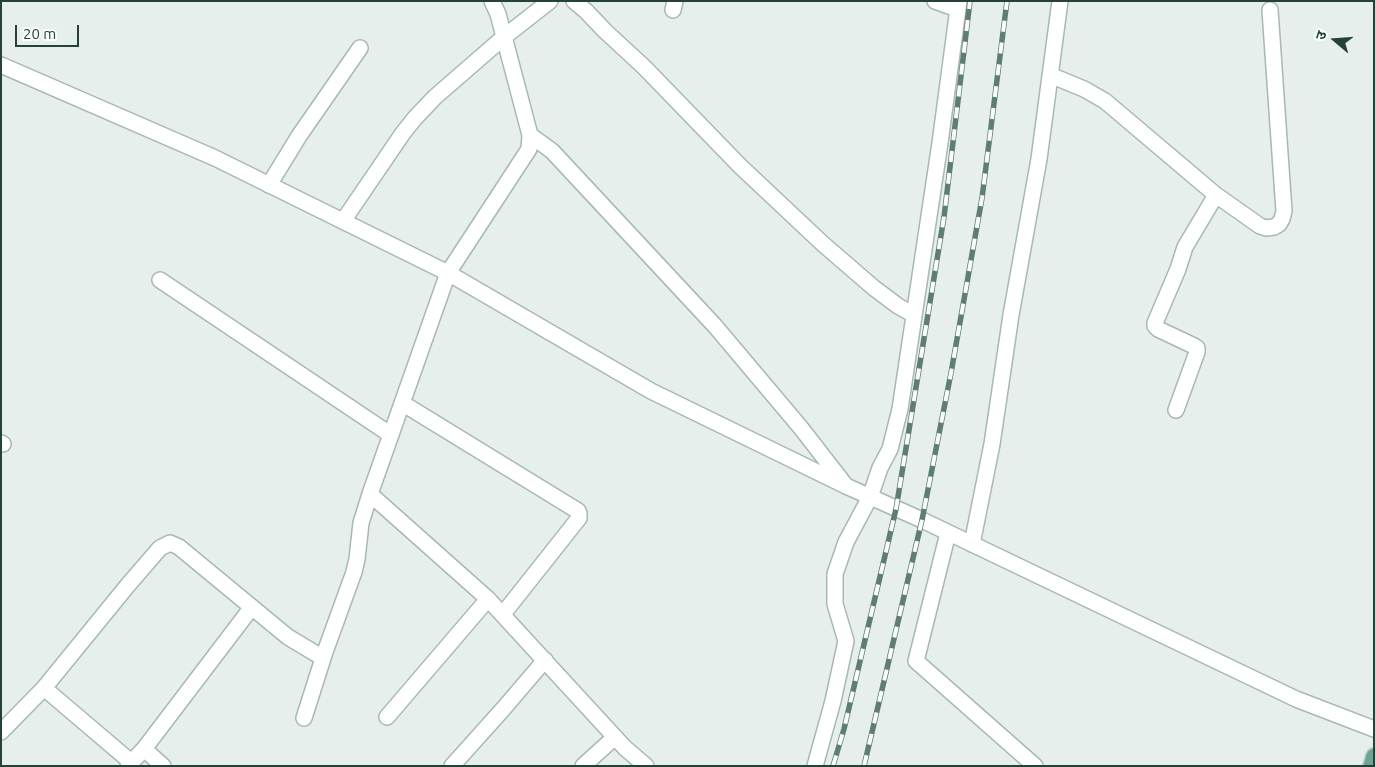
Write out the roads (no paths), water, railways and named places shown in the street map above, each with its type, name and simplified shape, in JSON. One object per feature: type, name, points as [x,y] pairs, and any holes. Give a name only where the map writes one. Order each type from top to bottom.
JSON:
[{"type":"main road","points":[[1370,766],[1374,756]]},
{"type":"street","points":[[304,718],[354,572],[361,523],[370,494],[448,273],[529,149],[530,136],[498,14],[492,1]]},
{"type":"street","points":[[343,221],[415,118],[435,97],[504,37],[550,1]]},
{"type":"street","points":[[574,1],[644,67],[740,166],[823,244],[874,288],[914,315]]},
{"type":"street","points":[[815,766],[833,701],[846,641],[835,604],[835,574],[846,542],[870,497],[880,468],[890,449],[900,409],[940,143],[958,5],[935,1]]},
{"type":"street","points":[[972,544],[992,444],[1039,159],[1060,1]]},
{"type":"street","points":[[1050,75],[1105,101],[1216,195],[1260,226],[1266,228],[1274,226],[1279,224],[1284,211],[1270,10]]},
{"type":"street","points":[[269,185],[299,136],[360,48]]},
{"type":"street","points":[[1,65],[215,158],[448,273],[651,391],[846,486],[1296,699],[1374,729]]},
{"type":"street","points":[[530,136],[552,151],[715,326],[801,428],[846,486]]},
{"type":"street","points":[[1176,410],[1197,348],[1158,329],[1155,323],[1186,247],[1216,195]]},
{"type":"street","points":[[160,280],[391,435]]},
{"type":"street","points":[[402,403],[578,510],[579,518],[503,614]]},
{"type":"street","points":[[370,494],[488,598],[625,748],[646,766]]},
{"type":"street","points":[[948,533],[916,661],[1036,766]]},
{"type":"street","points":[[1,732],[44,688],[134,577],[160,548],[170,543],[179,547],[288,637],[323,658]]},
{"type":"street","points":[[387,717],[488,598]]},
{"type":"street","points":[[44,688],[130,764],[144,749],[252,606]]},
{"type":"street","points":[[452,766],[545,660]]},
{"type":"street","points":[[583,766],[615,737]]},
{"type":"street","points":[[144,749],[163,766]]},
{"type":"railway","points":[[833,766],[844,729],[896,509],[944,217],[970,1]]},
{"type":"railway","points":[[864,766],[922,520],[951,373],[982,198],[1007,1]]}]
